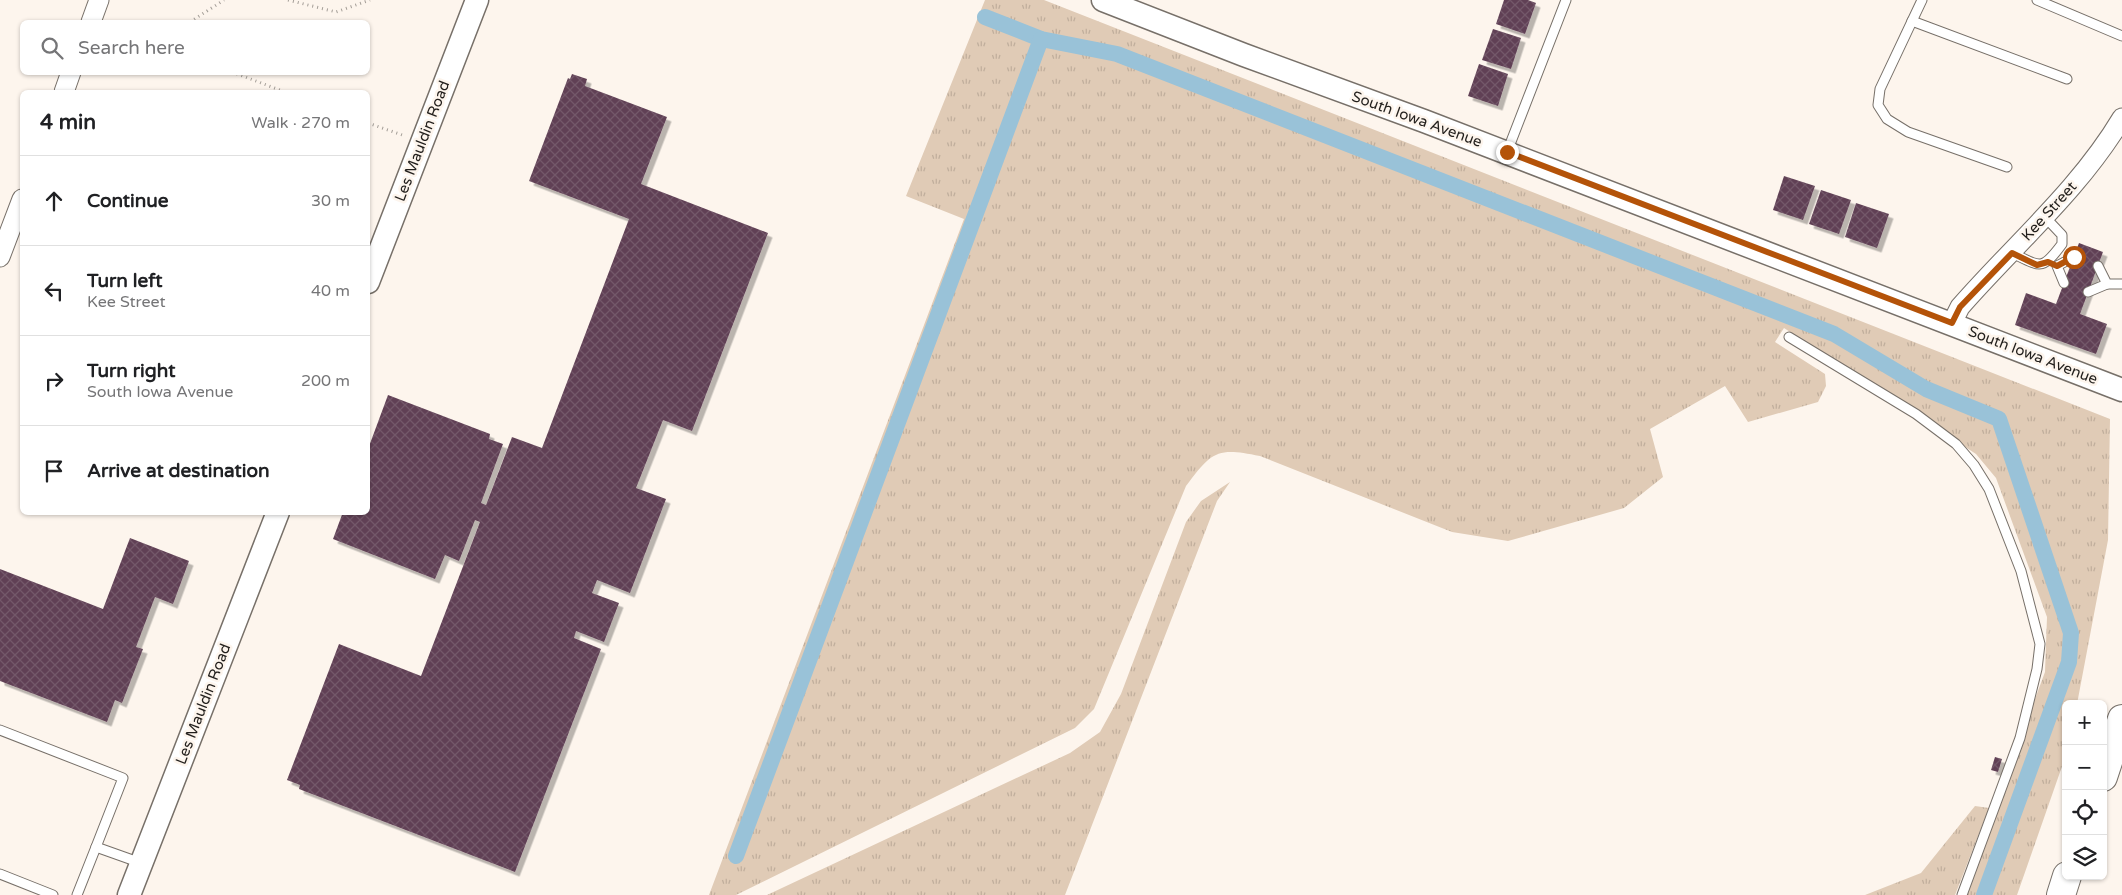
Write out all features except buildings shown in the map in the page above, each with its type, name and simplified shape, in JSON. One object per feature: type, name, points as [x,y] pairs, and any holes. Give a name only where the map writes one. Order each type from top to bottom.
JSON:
[{"type":"main road","points":[[2107,765],[2122,719]]},
{"type":"main road","points":[[2061,895],[2066,880]]},
{"type":"street","points":[[92,20],[99,0]]},
{"type":"street","name":"Les Mauldin Road","points":[[370,277],[477,0]]},
{"type":"street","name":"South Iowa Avenue","points":[[1104,0],[1507,152],[2122,390]]},
{"type":"street","points":[[65,90],[70,75]]},
{"type":"street","name":"Kee Street","points":[[1952,323],[1960,307],[2045,217],[2106,144],[2122,118]]},
{"type":"street","points":[[0,257],[11,233],[20,205]]},
{"type":"street","name":"Les Mauldin Road","points":[[133,894],[141,863],[277,515]]},
{"type":"lane","points":[[1507,152],[1566,0]]},
{"type":"lane","points":[[1922,0],[1880,89],[1878,105],[1887,119],[1908,132],[2007,167]]},
{"type":"lane","points":[[2037,0],[2122,36]]},
{"type":"lane","points":[[1912,21],[2067,79]]},
{"type":"lane","points":[[2012,253],[2037,265],[2048,262],[2062,244],[2062,235],[2045,217]]},
{"type":"lane","points":[[2057,266],[2074,257]]},
{"type":"lane","points":[[2048,262],[2057,266],[2064,283]]},
{"type":"lane","points":[[2098,266],[2107,284]]},
{"type":"lane","points":[[2088,292],[2107,284],[2122,284]]},
{"type":"lane","points":[[1788,337],[1916,414],[1956,444],[1974,465],[1989,489],[2021,571],[2040,644],[2037,669],[2020,738],[1962,895]]},
{"type":"lane","points":[[0,730],[122,778],[77,895]]},
{"type":"lane","points":[[96,847],[141,863]]},
{"type":"lane","points":[[0,874],[53,895]]},
{"type":"path","points":[[193,20],[224,0]]},
{"type":"path","points":[[288,0],[336,12],[370,0]]},
{"type":"path","points":[[240,75],[280,90]]},
{"type":"path","points":[[370,124],[422,142]]},
{"type":"green space","points":[[985,0],[1044,0],[2110,419],[2108,540],[2078,700],[2062,700],[2062,766],[2017,895],[1962,895],[2045,672],[2047,617],[1996,478],[1976,454],[1784,328],[1775,342],[1825,374],[1826,386],[1818,402],[1748,422],[1725,386],[1650,429],[1663,477],[1624,508],[1508,541],[1452,532],[1260,456],[1234,452],[1217,454],[1202,465],[1186,486],[1094,709],[1075,728],[736,895],[709,895],[964,219],[906,196]]},
{"type":"green space","points":[[1230,482],[1217,501],[1065,895],[767,895],[1070,753],[1100,732],[1121,694],[1186,522],[1201,501]]},
{"type":"green space","points":[[1975,806],[1989,808],[1955,895],[1865,895],[1921,873]]},
{"type":"waterway","points":[[985,17],[1041,39],[1117,54],[1834,334],[1926,389],[1999,419],[2071,633],[2069,662],[1984,895]]},
{"type":"waterway","points":[[736,856],[1041,39]]},
{"type":"route","points":[[1507,152],[1952,323],[1960,307],[2012,253],[2037,265],[2048,262],[2057,266],[2074,257]]}]
